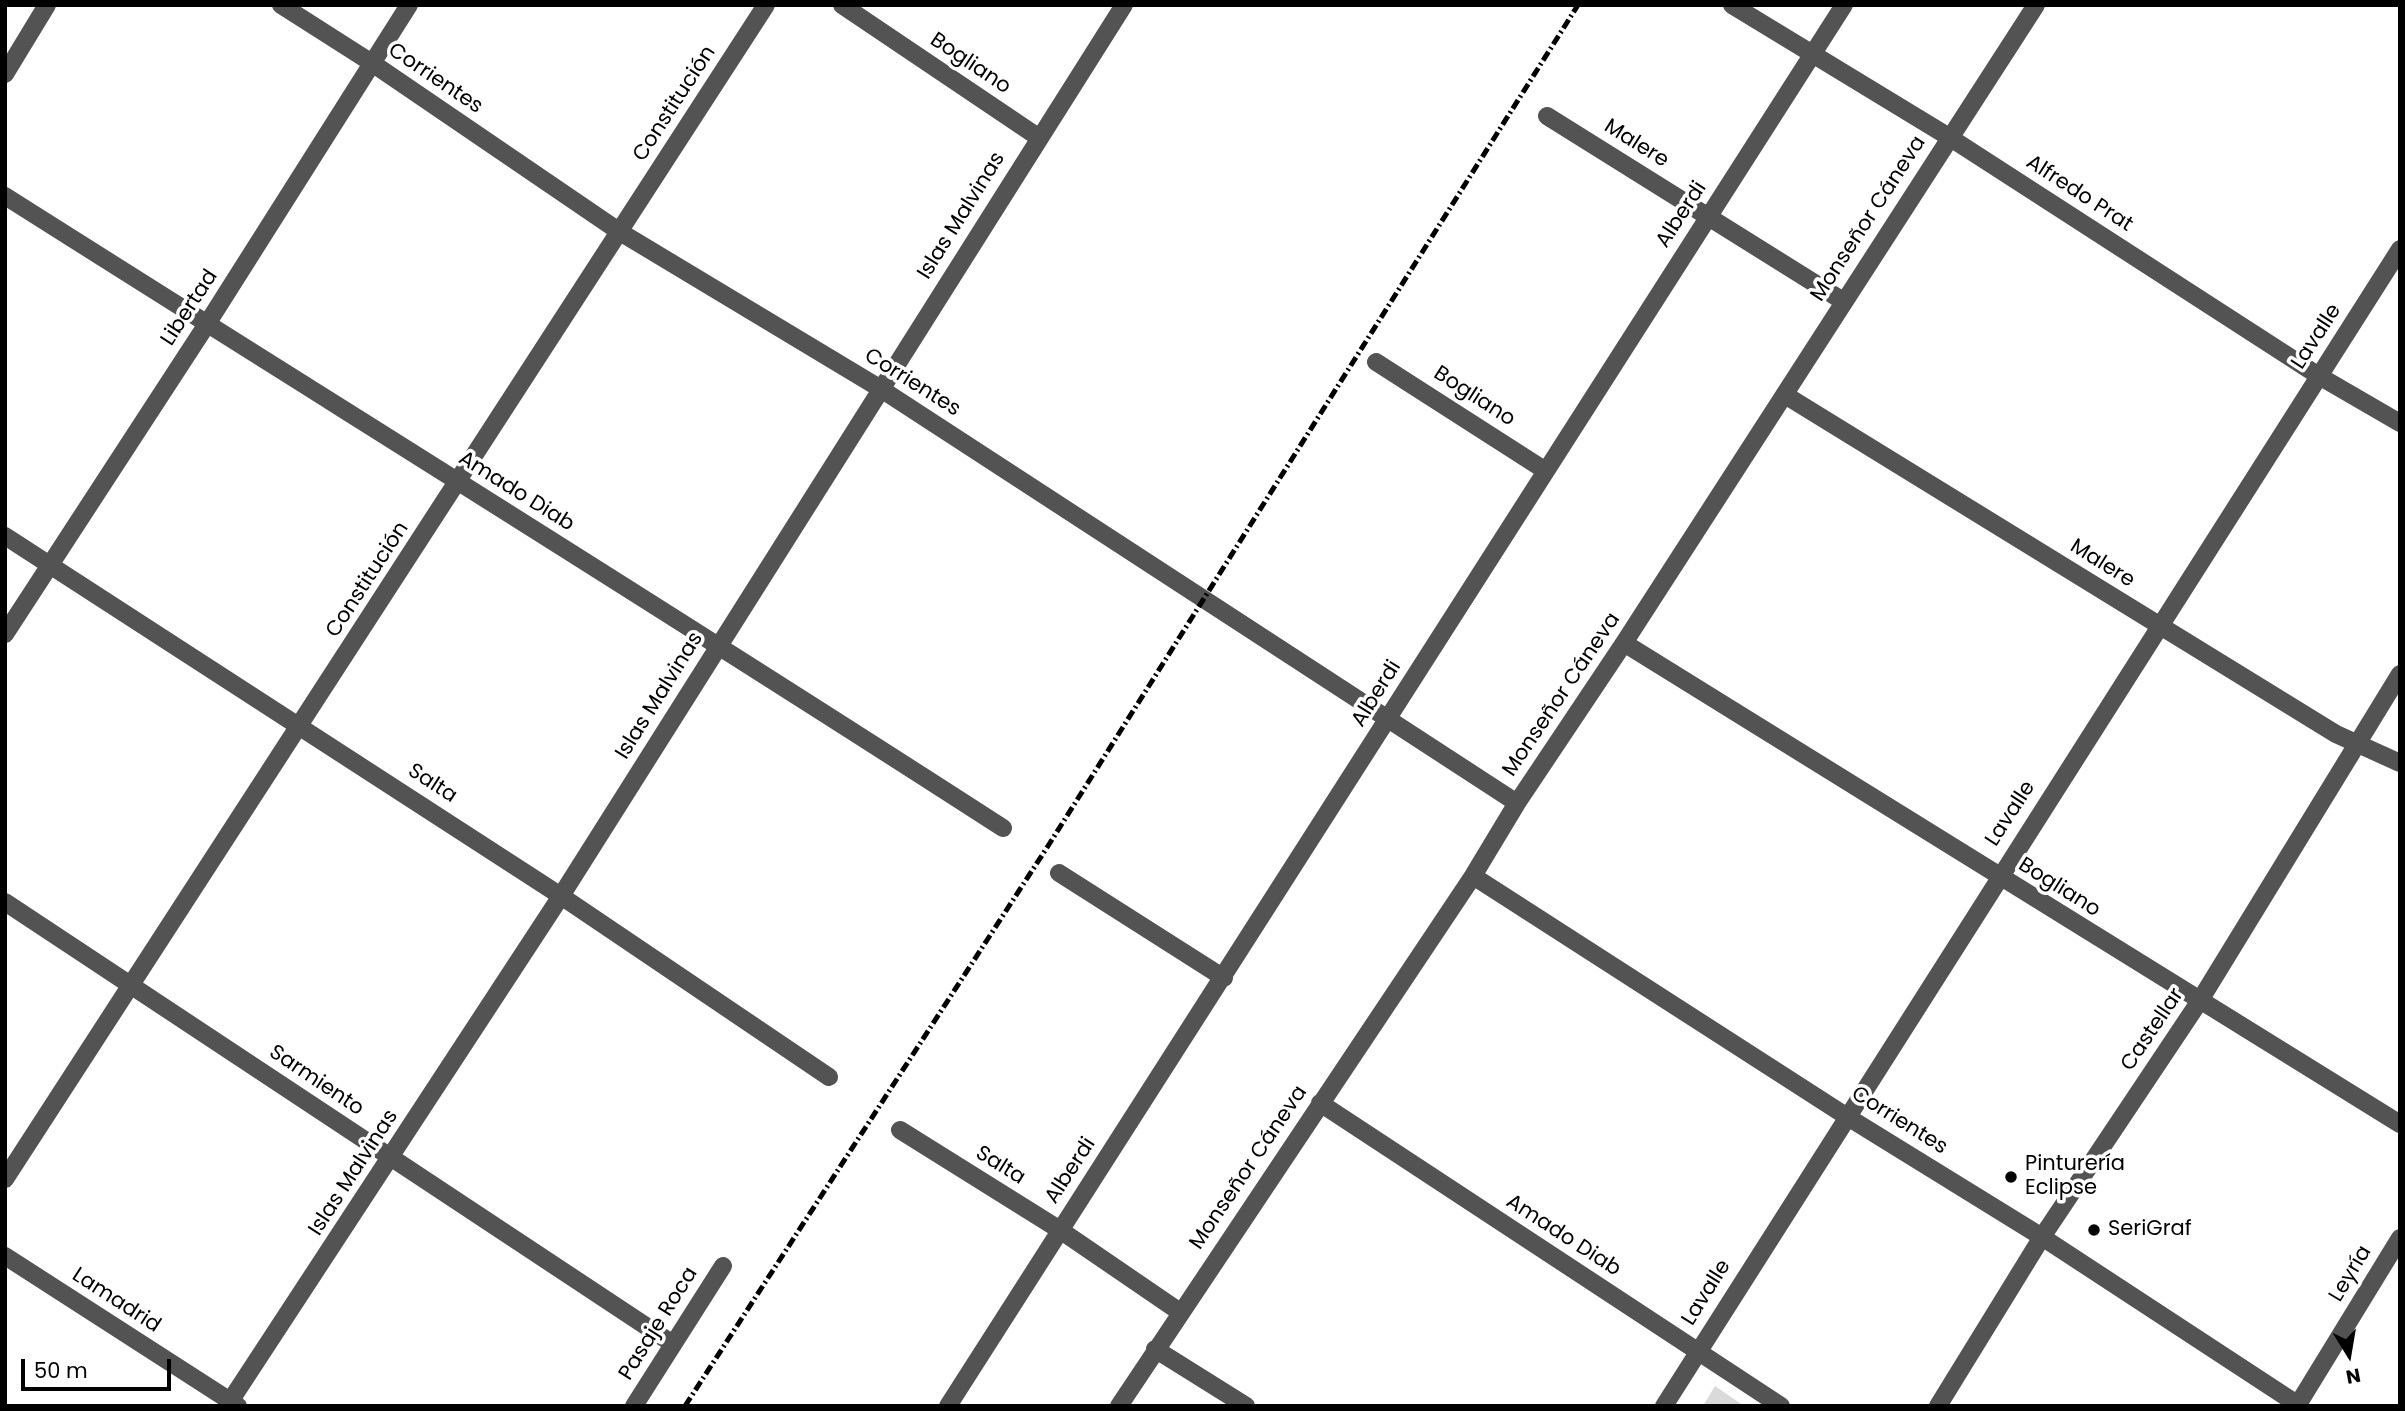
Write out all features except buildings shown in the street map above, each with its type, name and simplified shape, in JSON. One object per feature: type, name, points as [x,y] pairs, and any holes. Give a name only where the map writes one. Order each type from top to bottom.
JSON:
[{"type":"street","points":[[5,74],[47,5]]},
{"type":"street","name":"Corrientes","points":[[281,5],[372,63],[620,232],[881,389],[1517,803]]},
{"type":"street","name":"Libertad","points":[[5,634],[207,324],[409,5]]},
{"type":"street","name":"Constitución","points":[[5,1179],[299,725],[459,484],[766,5]]},
{"type":"street","name":"Bogliano","points":[[842,5],[1038,137]]},
{"type":"street","name":"Islas Malvinas","points":[[232,1404],[561,896],[1038,137],[1124,5]]},
{"type":"street","name":"Alfredo Prat","points":[[1732,5],[1949,137],[2319,376],[2400,423]]},
{"type":"street","name":"Alberdi","points":[[948,1406],[1844,5]]},
{"type":"street","name":"Monseñor Cáneva","points":[[1119,1406],[1474,876],[1517,803],[1624,643],[2036,5]]},
{"type":"street","name":"Malere","points":[[1547,116],[1843,301]]},
{"type":"street","name":"Amado Diab","points":[[5,196],[459,484],[719,645],[1003,828]]},
{"type":"street","name":"Lavalle","points":[[1664,1406],[1998,877],[2161,627],[2400,250]]},
{"type":"street","name":"Bogliano","points":[[1376,362],[1546,471]]},
{"type":"street","name":"Malere","points":[[1785,395],[2336,734],[2400,763]]},
{"type":"street","name":"Salta","points":[[5,536],[561,896],[829,1077]]},
{"type":"street","name":"Bogliano","points":[[1624,643],[2199,1002],[2400,1124]]},
{"type":"street","name":"Castellar","points":[[1938,1406],[2042,1237],[2199,1002],[2400,674]]},
{"type":"street","points":[[1059,873],[1224,978]]},
{"type":"street","name":"Corrientes","points":[[1474,876],[1846,1116],[2042,1237],[2298,1405]]},
{"type":"street","name":"Sarmiento","points":[[5,902],[673,1344]]},
{"type":"street","name":"Amado Diab","points":[[1320,1103],[1781,1406]]},
{"type":"street","name":"Salta","points":[[900,1130],[1060,1230],[1180,1312]]},
{"type":"street","name":"Leyría","points":[[2298,1405],[2400,1238]]},
{"type":"street","name":"Lamadrid","points":[[5,1256],[232,1404]]},
{"type":"street","name":"Pasaje Roca","points":[[634,1406],[723,1266]]},
{"type":"street","points":[[1155,1349],[1246,1406]]},
{"type":"shaded area","points":[[1715,1386],[1744,1406],[1703,1406]]},
{"type":"railway","points":[[685,1406],[1048,846],[1578,5]]},
{"type":"place","name":"Pinturería Eclipse","points":[[2011,1177]]},
{"type":"place","name":"SeriGraf","points":[[2094,1230]]}]
